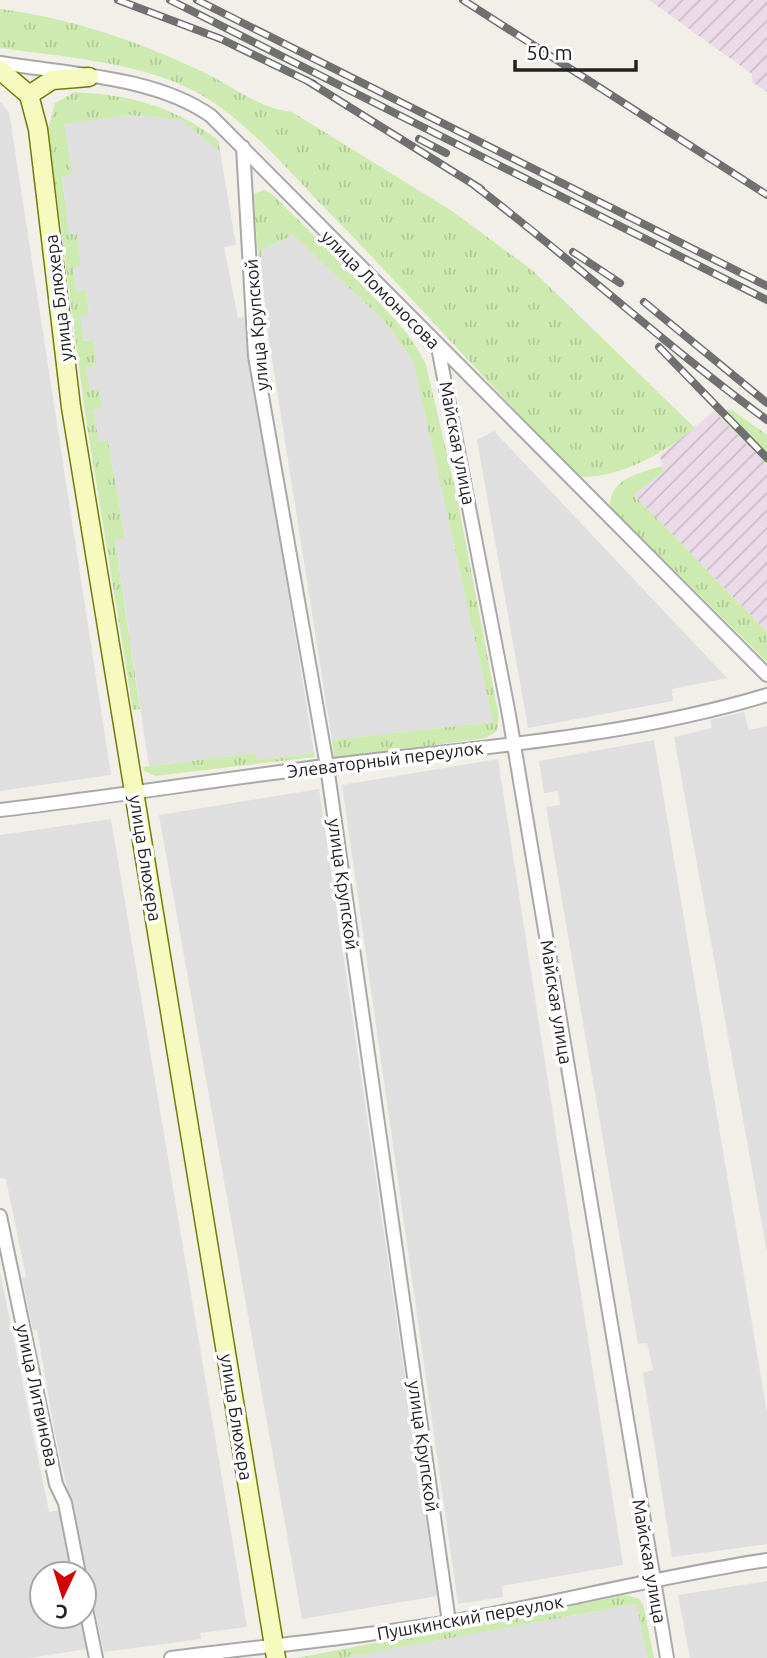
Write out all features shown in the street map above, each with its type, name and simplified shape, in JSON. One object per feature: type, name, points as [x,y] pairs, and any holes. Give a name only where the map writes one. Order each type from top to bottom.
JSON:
[{"type":"street","name":"улица Ломоносова","points":[[0,63],[136,85],[176,96],[211,116],[767,675]]},
{"type":"street","points":[[0,70],[29,95],[52,80],[89,77]]},
{"type":"street","name":"улица Блюхера","points":[[29,95],[38,129],[71,407],[275,1653]]},
{"type":"street","name":"улица Крупской","points":[[243,147],[255,356],[327,766],[449,1622]]},
{"type":"street","name":"Майская улица","points":[[438,347],[460,450],[514,744],[667,1658]]},
{"type":"street","name":"Элеваторный переулок","points":[[0,810],[514,744],[662,719],[767,695]]},
{"type":"street","name":"улица Литвинова","points":[[0,1216],[56,1483],[65,1503],[76,1560]]},
{"type":"street","name":"Пушкинский переулок","points":[[171,1658],[275,1653],[767,1560]]},
{"type":"street","points":[[90,1630],[96,1658]]},
{"type":"shaded area","points":[[649,0],[767,0],[767,92],[752,82],[752,74]]},
{"type":"shaded area","points":[[0,102],[9,112],[111,775],[0,791]]},
{"type":"shaded area","points":[[130,115],[182,120],[220,151],[236,245],[224,247],[238,318],[244,317],[246,328],[314,753],[257,760],[255,753],[149,766],[115,539],[125,538],[108,441],[99,442],[93,410],[98,389],[90,391],[86,366],[92,340],[83,341],[79,316],[89,314],[86,290],[76,291],[73,268],[81,267],[77,234],[69,235],[62,175],[71,173],[64,123]]},
{"type":"shaded area","points":[[293,235],[385,322],[413,361],[493,722],[332,740],[261,289],[261,250]]},
{"type":"shaded area","points":[[714,411],[767,464],[767,632],[633,494],[663,472],[660,455]]},
{"type":"shaded area","points":[[494,431],[727,678],[672,689],[673,701],[528,728],[477,440]]},
{"type":"shaded area","points":[[744,712],[749,730],[767,726],[767,1252],[674,737],[712,728],[710,720]]},
{"type":"shaded area","points":[[654,740],[767,1413],[767,1544],[672,1557],[643,1373],[653,1370],[647,1343],[638,1344],[546,807],[560,805],[558,791],[544,793],[539,761]]},
{"type":"shaded area","points":[[498,759],[623,1565],[502,1586],[503,1597],[458,1604],[342,785]]},
{"type":"shaded area","points":[[319,789],[437,1596],[302,1619],[159,815]]},
{"type":"shaded area","points":[[111,819],[247,1627],[200,1633],[201,1639],[104,1652],[98,1625],[98,1560],[83,1560],[55,1434],[37,1330],[33,1330],[22,1278],[26,1277],[6,1179],[0,1178],[0,835]]},
{"type":"shaded area","points":[[0,1272],[49,1512],[61,1510],[70,1560],[28,1560],[28,1630],[84,1630],[87,1649],[30,1658],[0,1658]]},
{"type":"shaded area","points":[[767,1581],[767,1658],[690,1658],[678,1595]]},
{"type":"shaded area","points":[[637,1604],[648,1658],[342,1658]]},
{"type":"green space","points":[[0,9],[53,18],[131,42],[205,73],[269,107],[292,112],[452,211],[532,270],[695,428],[669,447],[627,468],[580,477],[273,154],[223,109],[186,87],[143,71],[95,61],[0,48]]},
{"type":"green space","points":[[75,92],[115,96],[151,104],[201,128],[218,140],[220,151],[181,120],[130,115],[64,124],[72,174],[62,176],[69,234],[77,234],[81,267],[73,268],[76,291],[86,290],[89,315],[80,317],[83,341],[93,340],[96,365],[86,367],[90,390],[99,389],[102,408],[93,410],[99,441],[108,441],[125,538],[115,540],[140,709],[133,710],[85,413],[48,129],[55,103]]},
{"type":"green space","points":[[264,190],[272,194],[296,217],[391,315],[414,343],[426,365],[457,497],[499,717],[497,731],[486,738],[334,759],[332,740],[493,722],[413,361],[385,322],[293,235],[261,250],[261,289],[253,194]]},
{"type":"green space","points":[[732,410],[767,435],[767,464],[714,411]]},
{"type":"green space","points":[[662,466],[663,472],[634,495],[767,632],[767,662],[610,507],[611,497],[620,483],[636,474]]},
{"type":"green space","points":[[255,753],[257,760],[314,753],[315,757],[155,776],[144,771],[143,767]]},
{"type":"green space","points":[[624,1595],[638,1598],[643,1604],[654,1658],[648,1658],[636,1604],[342,1658],[297,1658]]},
{"type":"railway","points":[[118,0],[221,39],[314,84]]},
{"type":"railway","points":[[170,0],[767,300]]},
{"type":"railway","points":[[197,0],[767,286]]},
{"type":"railway","points":[[463,0],[767,195]]},
{"type":"railway","points":[[306,80],[481,189]]},
{"type":"railway","points":[[419,139],[446,153]]},
{"type":"railway","points":[[474,185],[767,420]]},
{"type":"railway","points":[[573,252],[620,283]]},
{"type":"railway","points":[[644,302],[767,403]]},
{"type":"railway","points":[[659,347],[767,458]]}]
